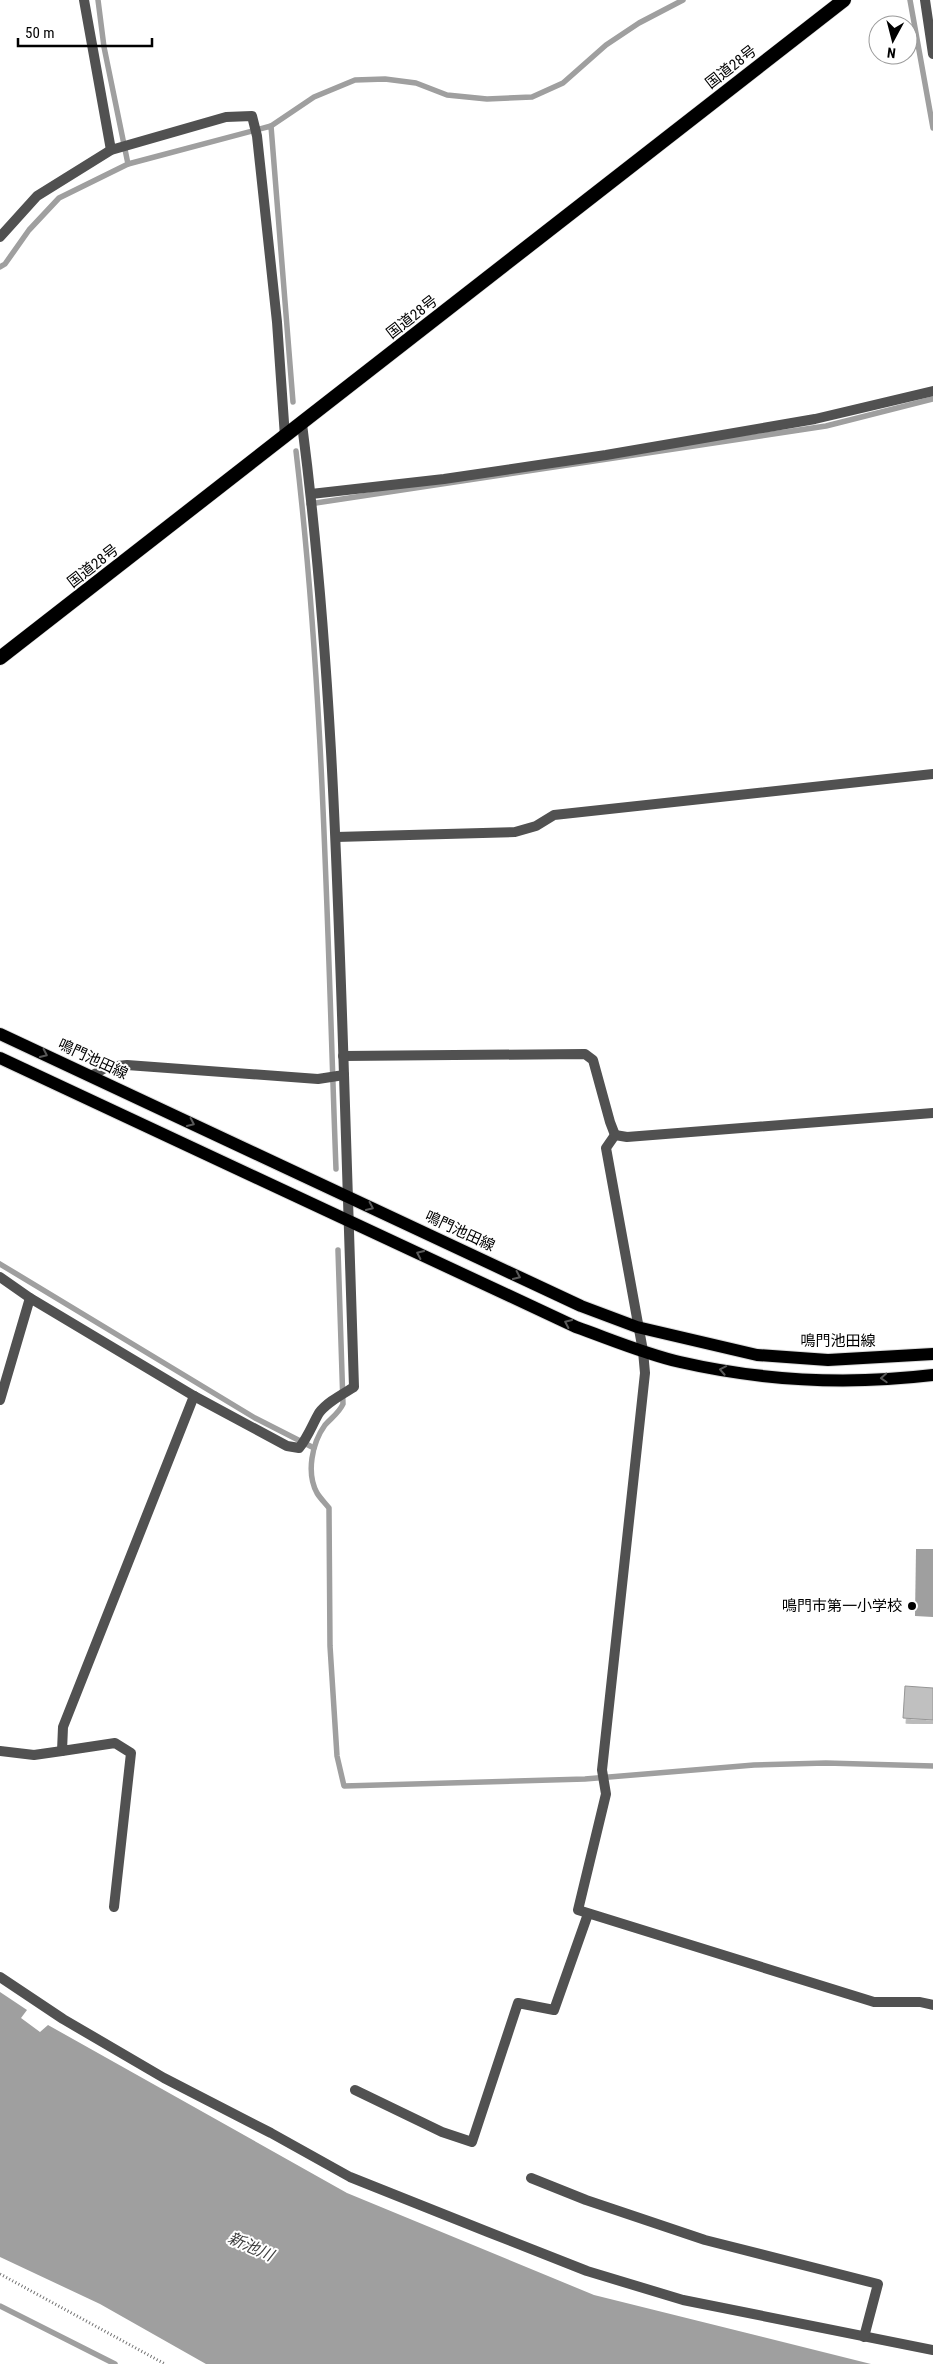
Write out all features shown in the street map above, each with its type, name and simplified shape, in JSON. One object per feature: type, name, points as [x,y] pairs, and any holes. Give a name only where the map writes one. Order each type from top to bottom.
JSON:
[{"type":"highway","name":"国道28号","points":[[0,658],[844,0]]},
{"type":"main road","name":"鳴門池田線","points":[[0,1034],[581,1306],[637,1328],[757,1355],[828,1360],[933,1354]]},
{"type":"main road","points":[[0,1058],[576,1327],[643,1351],[679,1362],[752,1376],[829,1381],[933,1375]]},
{"type":"street","points":[[84,0],[115,148]]},
{"type":"street","points":[[925,0],[933,54]]},
{"type":"street","points":[[0,237],[37,196],[85,164],[115,148],[226,117],[252,116],[257,136],[277,322],[285,437]]},
{"type":"street","points":[[311,495],[444,479],[606,455],[815,418],[933,390]]},
{"type":"street","points":[[0,1277],[30,1298],[194,1396],[287,1446],[299,1448],[307,1438],[320,1412],[336,1398],[354,1388],[347,1196],[340,1076],[343,1056],[336,837],[313,511],[302,424]]},
{"type":"street","points":[[336,837],[515,832],[536,826],[554,815],[933,774]]},
{"type":"street","points":[[343,1056],[585,1054],[593,1060],[610,1122],[616,1135]]},
{"type":"street","points":[[91,1076],[107,1067],[127,1065],[318,1079],[340,1076]]},
{"type":"street","points":[[616,1135],[627,1137],[933,1113]]},
{"type":"street","points":[[616,1135],[606,1148],[637,1328],[643,1351],[645,1373],[602,1770],[606,1794],[578,1910],[874,2002],[920,2002],[933,2005]]},
{"type":"street","points":[[0,1400],[30,1298]]},
{"type":"street","points":[[62,1751],[63,1727],[194,1396]]},
{"type":"street","points":[[0,1751],[34,1755],[114,1743],[131,1753],[114,1907]]},
{"type":"street","points":[[355,2090],[442,2132],[472,2142],[518,2003],[554,2010],[588,1914]]},
{"type":"street","points":[[0,1977],[63,2019],[164,2078],[271,2133],[350,2177],[587,2271],[683,2300],[933,2350]]},
{"type":"street","points":[[532,2178],[586,2200],[705,2240],[878,2284],[864,2337]]},
{"type":"path","points":[[0,2274],[165,2364]]},
{"type":"water","points":[[916,1549],[933,1549],[933,1617],[915,1616]]},
{"type":"water","name":"新池川","points":[[0,1992],[27,2010],[21,2018],[40,2032],[48,2025],[347,2193],[594,2295],[871,2364],[206,2364],[100,2304],[0,2257]]},
{"type":"building","points":[[905,1686],[933,1688],[933,1720],[903,1718]]},
{"type":"waterway","points":[[98,0],[104,47],[128,164]]},
{"type":"waterway","points":[[271,126],[314,97],[355,80],[385,79],[416,83],[447,95],[487,99],[532,97],[563,83],[606,45],[639,23],[683,0]]},
{"type":"waterway","points":[[910,0],[933,128]]},
{"type":"waterway","points":[[0,267],[5,264],[29,230],[59,198],[128,164],[271,126],[293,402]]},
{"type":"waterway","points":[[309,504],[826,426],[933,399]]},
{"type":"waterway","points":[[296,451],[313,630],[319,720],[336,1169]]},
{"type":"waterway","points":[[338,1250],[343,1404],[320,1432],[314,1449],[311,1467],[317,1493],[329,1508],[330,1646],[337,1756],[344,1786],[585,1779],[754,1765],[826,1763],[933,1766]]},
{"type":"waterway","points":[[0,1264],[255,1418],[314,1448]]},
{"type":"waterway","points":[[0,2306],[115,2364]]},
{"type":"place","name":"鳴門市第一小学校","points":[[912,1606]]}]
